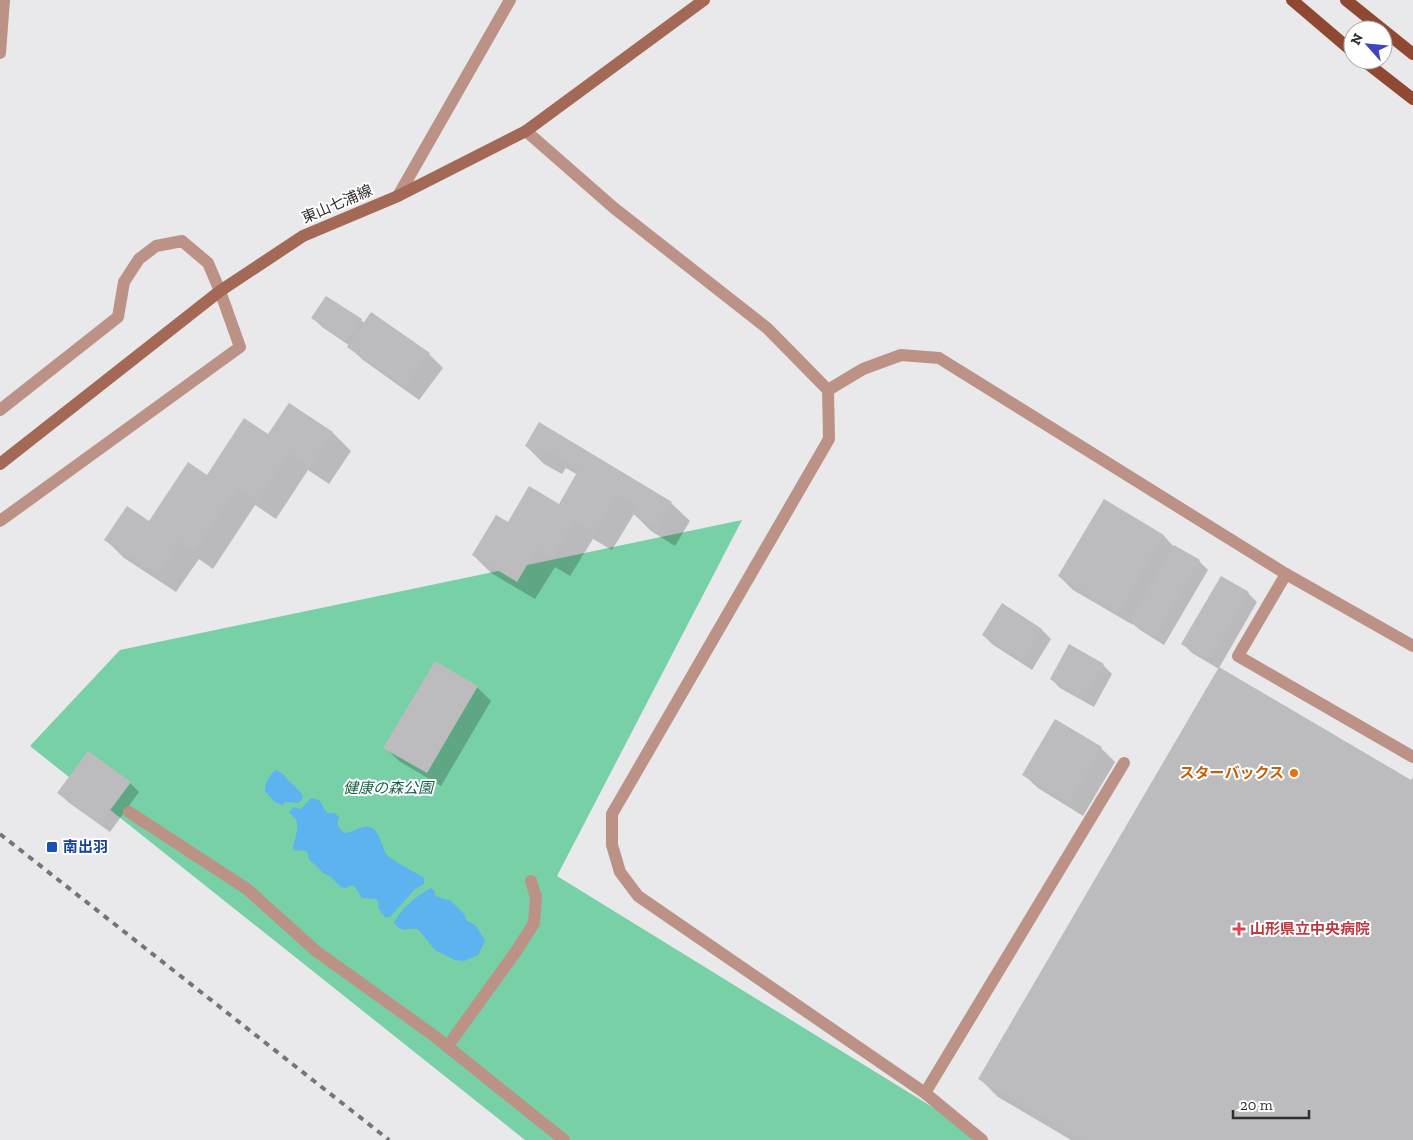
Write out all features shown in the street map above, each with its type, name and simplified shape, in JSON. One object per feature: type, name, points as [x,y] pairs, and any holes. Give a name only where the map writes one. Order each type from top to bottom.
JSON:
[{"type":"main road","name":"東山七浦線","points":[[0,464],[220,291],[303,236],[398,196],[526,131],[704,0]]},
{"type":"main road","points":[[1292,0],[1343,43]]},
{"type":"main road","points":[[1346,0],[1413,54]]},
{"type":"main road","points":[[1376,70],[1413,99]]},
{"type":"lane","points":[[0,53],[4,0]]},
{"type":"lane","points":[[398,196],[510,0]]},
{"type":"lane","points":[[526,131],[614,208],[768,328],[828,390],[829,439],[612,814],[612,845],[620,872],[638,896],[925,1093],[982,1140]]},
{"type":"lane","points":[[0,410],[118,316],[124,282],[139,259],[156,246],[182,241],[208,263],[240,347],[0,521]]},
{"type":"lane","points":[[828,390],[863,369],[901,355],[939,358],[1286,574],[1413,646]]},
{"type":"lane","points":[[1286,574],[1238,656],[1413,757]]},
{"type":"lane","points":[[925,1093],[1124,763]]},
{"type":"lane","points":[[129,812],[247,888],[316,952],[433,1035],[564,1140]]},
{"type":"lane","points":[[447,1047],[517,950],[534,923],[536,897],[531,881]]},
{"type":"green space","name":"健康の森公園","points":[[742,520],[557,876],[986,1140],[525,1140],[30,746],[120,650]]},
{"type":"water","points":[[276,770],[282,773],[301,793],[303,798],[298,803],[285,802],[283,805],[280,804],[273,800],[265,791],[268,779]]},
{"type":"water","points":[[311,798],[319,800],[328,813],[335,813],[339,817],[338,826],[345,833],[360,828],[372,828],[379,836],[387,855],[424,878],[424,884],[415,889],[390,917],[385,917],[379,909],[376,899],[362,898],[352,885],[346,888],[341,887],[310,861],[307,852],[302,850],[296,851],[293,848],[297,824],[294,817],[289,813],[293,807],[301,809]]},
{"type":"water","points":[[431,888],[434,890],[435,896],[451,901],[465,915],[466,920],[476,926],[485,941],[478,955],[464,961],[455,960],[435,950],[419,930],[404,930],[394,923],[400,913],[410,903]]},
{"type":"building","points":[[326,296],[362,319],[346,342],[311,318]]},
{"type":"building","points":[[371,312],[430,353],[405,387],[347,347]]},
{"type":"building","points":[[289,403],[333,432],[310,467],[289,453],[258,501],[237,488],[195,551],[180,542],[158,575],[104,540],[127,506],[149,521],[188,462],[207,475],[244,418],[268,434]]},
{"type":"building","points":[[539,422],[672,502],[657,528],[631,513],[635,505],[616,494],[594,533],[574,521],[552,559],[536,550],[517,582],[472,555],[496,515],[508,522],[529,486],[559,504],[579,469],[547,450],[543,457],[525,446]]},
{"type":"building","points":[[1104,499],[1164,535],[1119,613],[1058,576]]},
{"type":"building","points":[[1174,545],[1200,560],[1155,637],[1129,621]]},
{"type":"building","points":[[1221,576],[1249,592],[1209,660],[1181,644]]},
{"type":"building","points":[[1002,603],[1042,629],[1022,661],[982,635]]},
{"type":"building","points":[[1069,644],[1104,664],[1084,699],[1050,679]]},
{"type":"building","points":[[435,661],[478,686],[427,773],[383,748]]},
{"type":"building","name":"山形県立中央病院","points":[[1219,667],[1411,780],[1413,777],[1413,1140],[1082,1140],[978,1079]]},
{"type":"building","points":[[1055,719],[1102,747],[1069,803],[1022,775]]},
{"type":"building","points":[[88,751],[131,782],[100,824],[57,793]]},
{"type":"railway","points":[[0,834],[389,1140]]},
{"type":"place","name":"スターバックス","points":[[1294,773]]},
{"type":"place","name":"南出羽","points":[[52,847]]},
{"type":"place","name":"山形県立中央病院","points":[[1239,929]]}]
